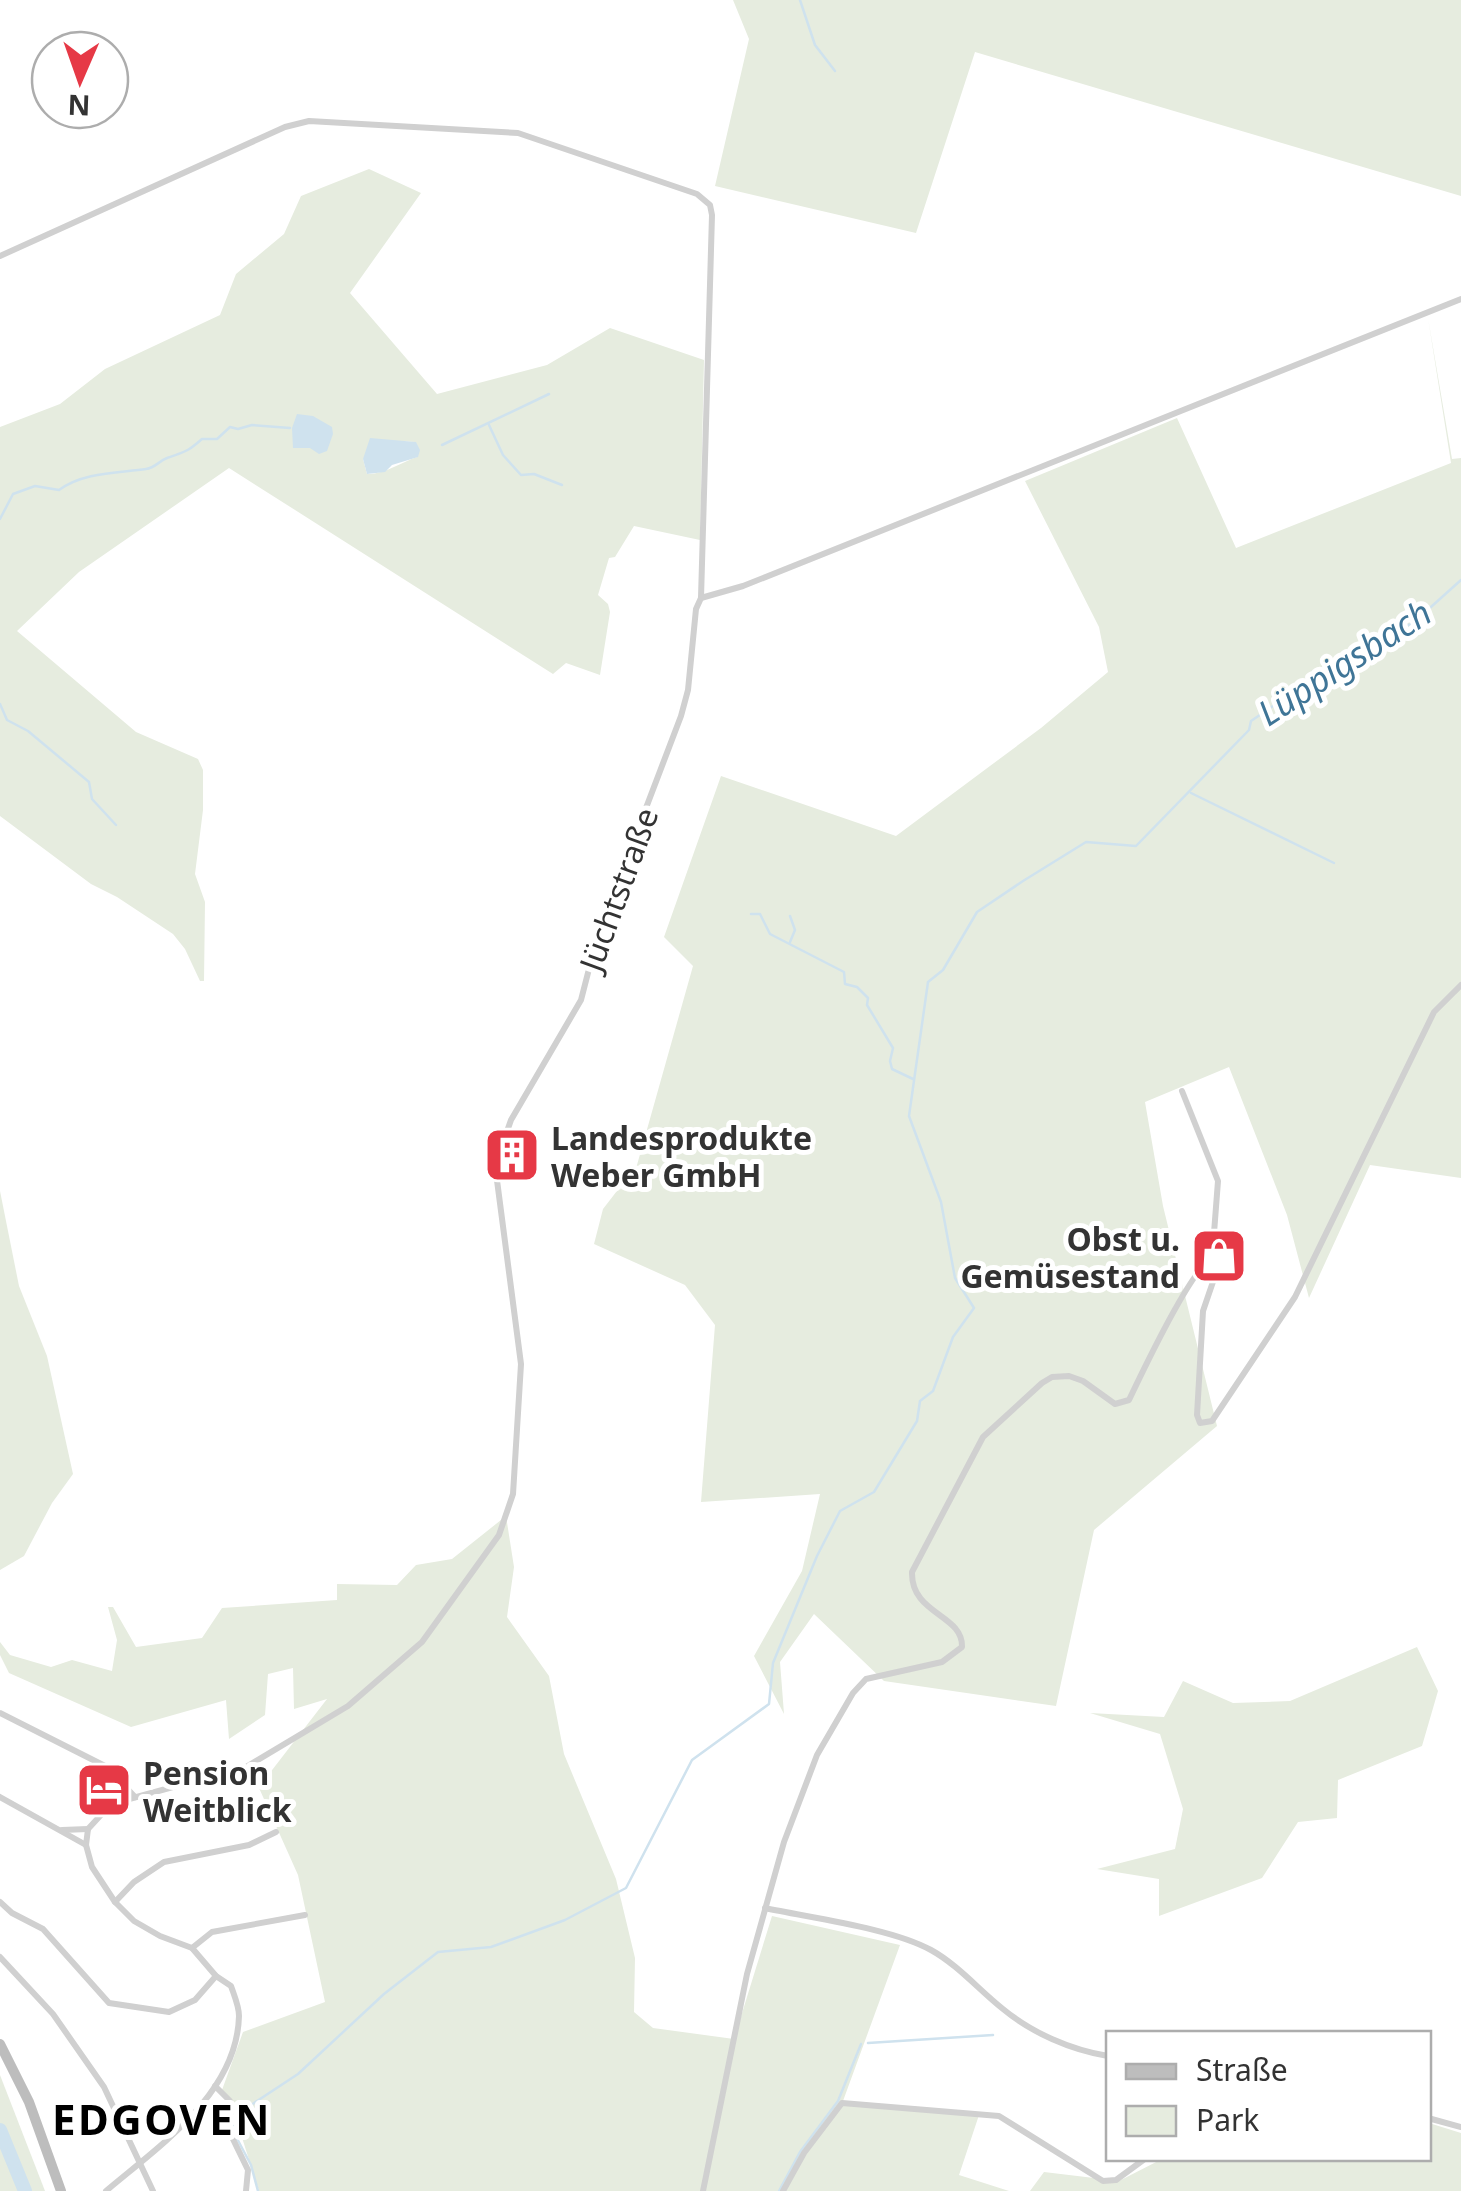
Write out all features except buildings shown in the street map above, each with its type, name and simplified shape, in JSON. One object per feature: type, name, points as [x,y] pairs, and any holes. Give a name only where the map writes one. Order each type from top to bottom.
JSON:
[{"type":"main road","points":[[0,2044],[30,2102],[61,2191]]},
{"type":"street","name":"Jüchtstraße","points":[[0,256],[285,127],[309,121],[518,132],[697,194],[710,205],[712,215],[701,598],[696,609],[688,690],[598,934],[581,1000],[510,1120],[495,1165],[521,1364],[512,1494],[498,1535],[422,1642],[348,1706],[246,1767],[135,1797]]},
{"type":"street","points":[[701,598],[743,586],[1461,299]]},
{"type":"street","points":[[1182,1091],[1218,1181],[1212,1260],[1217,1270],[1203,1311],[1197,1418],[1203,1424],[1214,1418],[1296,1297],[1434,1012],[1461,985]]},
{"type":"street","points":[[704,2191],[732,2038],[764,1908],[805,1782],[856,1688],[872,1676],[942,1662],[962,1647],[959,1632],[923,1604],[915,1592],[912,1572],[983,1437],[1052,1377],[1069,1376],[1083,1381],[1109,1402],[1126,1402],[1203,1263],[1212,1260]]},
{"type":"street","points":[[0,1713],[107,1767],[135,1797],[95,1818],[88,1829],[86,1845],[92,1867],[115,1902],[134,1921],[192,1948],[216,1976],[231,1986],[239,2013],[234,2044],[215,2086],[176,2133],[106,2191]]},
{"type":"street","points":[[118,1778],[121,1801]]},
{"type":"street","points":[[0,1797],[86,1845]]},
{"type":"street","points":[[61,1830],[88,1829]]},
{"type":"street","points":[[115,1902],[134,1882],[164,1862],[249,1845],[276,1832]]},
{"type":"street","points":[[0,1902],[43,1929],[109,2003],[170,2012],[195,2000],[216,1976]]},
{"type":"street","points":[[764,1908],[918,1944],[948,1962],[1032,2029],[1089,2053],[1106,2056]]},
{"type":"street","points":[[192,1948],[212,1932],[305,1915]]},
{"type":"street","points":[[0,1957],[53,2014],[94,2072],[153,2191]]},
{"type":"street","points":[[215,2086],[230,2101],[230,2131],[236,2152],[248,2170],[246,2191]]},
{"type":"street","points":[[784,2191],[804,2153],[842,2103],[999,2116],[1104,2181],[1116,2180],[1142,2161]]},
{"type":"street","points":[[1431,2119],[1461,2128]]},
{"type":"green space","points":[[733,0],[1461,0],[1461,196],[975,52],[916,233],[715,186],[749,39]]},
{"type":"green space","points":[[369,169],[421,193],[350,293],[437,394],[547,365],[610,328],[704,360],[700,540],[634,526],[615,557],[609,558],[598,595],[610,612],[600,675],[566,663],[553,674],[229,468],[79,572],[17,631],[136,732],[198,759],[203,770],[203,810],[195,874],[205,902],[204,981],[200,981],[173,934],[91,884],[0,816],[0,427],[60,404],[105,369],[220,315],[236,274],[284,234],[301,196]],"holes":[[[398,441],[415,442],[417,457],[367,474],[363,459]]]},
{"type":"green space","points":[[1428,318],[1452,459],[1461,458],[1461,1178],[1370,1165],[1309,1298],[1287,1215],[1229,1067],[1145,1102],[1163,1206],[1217,1426],[1094,1530],[1056,1706],[884,1681],[814,1614],[780,1662],[784,1714],[754,1656],[802,1571],[820,1494],[701,1502],[715,1325],[685,1285],[594,1244],[603,1209],[637,1165],[693,966],[664,937],[721,776],[896,836],[1041,728],[1108,672],[1099,627],[1025,481],[1177,418],[1236,548],[1451,463]]},
{"type":"green space","points":[[0,1191],[19,1286],[47,1356],[73,1474],[52,1503],[24,1556],[0,1570]]},
{"type":"green space","points":[[506,1516],[514,1567],[507,1617],[549,1676],[564,1754],[616,1879],[635,1958],[634,2012],[653,2028],[734,2039],[772,1916],[900,1945],[843,2101],[979,2115],[959,2175],[1009,2191],[259,2191],[237,2122],[222,2090],[243,2032],[325,2002],[298,1875],[255,1779],[269,1774],[327,1699],[294,1709],[293,1668],[268,1674],[265,1715],[229,1739],[226,1700],[131,1727],[9,1673],[0,1655],[0,1642],[10,1655],[51,1667],[72,1660],[112,1671],[117,1640],[108,1607],[113,1607],[136,1647],[202,1638],[222,1608],[337,1600],[337,1584],[397,1585],[416,1565],[452,1559]]},
{"type":"green space","points":[[1417,1647],[1438,1691],[1422,1746],[1338,1780],[1337,1818],[1298,1822],[1262,1878],[1159,1916],[1159,1879],[1097,1869],[1175,1849],[1183,1809],[1160,1734],[1090,1713],[1164,1717],[1183,1681],[1233,1703],[1290,1701]]},
{"type":"green space","points":[[0,2075],[45,2191],[0,2191]]},
{"type":"green space","points":[[1431,2124],[1461,2133],[1461,2191],[1030,2191],[1044,2172],[1119,2181],[1158,2161],[1431,2161]]},
{"type":"water","points":[[297,414],[313,416],[332,427],[327,451],[319,454],[310,448],[293,448],[292,428]]},
{"type":"water","points":[[370,438],[416,442],[418,457],[392,465],[385,472],[367,474],[363,459]]},
{"type":"waterway","points":[[800,0],[815,45],[835,71]]},
{"type":"waterway","points":[[442,445],[549,394]]},
{"type":"waterway","points":[[489,425],[503,455],[521,475],[534,474],[562,485]]},
{"type":"waterway","points":[[0,519],[13,494],[35,486],[59,490],[90,476],[149,468],[202,439],[217,439],[230,427],[290,428]]},
{"type":"waterway","name":"Lüppigsbach","points":[[258,2191],[251,2165],[233,2131],[236,2115],[298,2074],[384,1994],[438,1952],[491,1947],[565,1920],[626,1888],[692,1760],[769,1704],[773,1663],[840,1511],[874,1492],[917,1421],[920,1401],[933,1391],[953,1337],[974,1308],[955,1278],[941,1202],[909,1116],[928,982],[943,970],[977,912],[1086,842],[1136,846],[1249,730],[1251,721],[1377,635],[1412,624],[1461,580]]},
{"type":"waterway","points":[[0,704],[7,720],[28,731],[89,782],[92,799],[116,825]]},
{"type":"waterway","points":[[1191,793],[1334,863]]},
{"type":"waterway","points":[[751,914],[760,914],[770,934],[844,972],[845,984],[857,987],[868,998],[867,1005],[893,1048],[892,1069],[913,1079]]},
{"type":"waterway","points":[[790,916],[795,930],[790,942]]},
{"type":"waterway","points":[[868,2043],[993,2035]]},
{"type":"waterway","points":[[779,2191],[800,2152],[838,2101],[861,2044]]},
{"type":"waterway","points":[[0,2130],[25,2191]]},
{"type":"place","name":"Landesprodukte Weber GmbH","points":[[512,1155]]},
{"type":"place","name":"Obst u. Gemüsestand","points":[[1219,1256]]},
{"type":"place","name":"Pension Weitblick","points":[[104,1790]]},
{"type":"district","name":"EDGOVEN","points":[[162,2118]]}]
